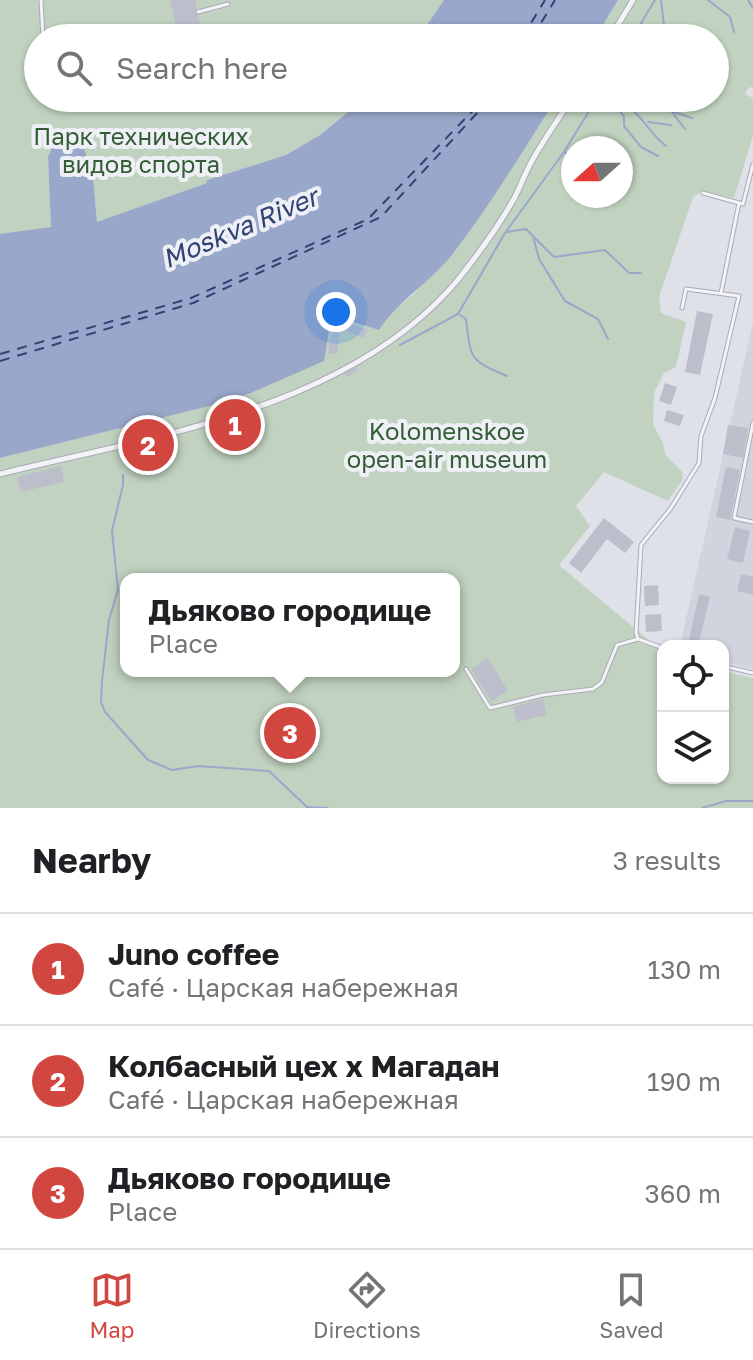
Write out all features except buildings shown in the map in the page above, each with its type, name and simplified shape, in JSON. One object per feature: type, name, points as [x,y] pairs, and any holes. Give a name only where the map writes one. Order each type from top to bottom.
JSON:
[{"type":"street","points":[[618,24],[633,0]]},
{"type":"street","points":[[0,474],[247,412],[302,389],[388,342],[435,303],[472,261],[514,198],[532,161],[563,112]]},
{"type":"lane","points":[[41,0],[42,24]]},
{"type":"lane","points":[[198,12],[228,4]]},
{"type":"lane","points":[[703,193],[743,204],[753,164]]},
{"type":"lane","points":[[721,293],[739,203]]},
{"type":"lane","points":[[638,639],[641,545],[671,508],[699,463],[701,436],[715,398],[739,296],[686,289],[682,308]]},
{"type":"lane","points":[[753,423],[734,518],[753,522]]},
{"type":"lane","points":[[466,669],[490,708],[543,695],[593,689],[602,682],[617,645],[638,639],[657,646]]},
{"type":"lane","points":[[729,667],[753,673]]},
{"type":"shaded area","points":[[753,322],[753,669],[729,663],[729,640],[681,640]]},
{"type":"green space","name":"Парк технических видов спорта","points":[[0,0],[444,0],[428,24],[24,24],[24,112],[348,112],[320,135],[286,155],[207,180],[207,183],[97,223],[93,177],[48,157],[51,228],[0,234]]},
{"type":"green space","name":"Kolomenskoe open-air museum","points":[[618,0],[753,0],[753,88],[749,87],[745,94],[753,98],[753,136],[734,198],[702,191],[693,197],[659,297],[661,313],[686,322],[676,367],[664,373],[654,393],[653,424],[665,454],[682,472],[683,479],[668,501],[604,472],[576,506],[590,526],[559,565],[657,647],[657,784],[729,784],[729,672],[753,678],[753,808],[0,808],[0,458],[251,393],[323,361],[330,325],[337,317],[379,330],[389,315],[416,292],[495,192],[548,112],[729,112],[729,24],[603,24]]},
{"type":"water","points":[[444,0],[618,0],[603,24],[428,24]]},
{"type":"water","name":"Moskva River","points":[[348,112],[548,112],[493,198],[451,256],[395,310],[379,330],[337,317],[330,325],[324,361],[251,393],[0,458],[0,234],[51,227],[48,157],[53,145],[70,136],[83,145],[93,177],[97,222],[207,183],[207,180],[286,155],[320,135]]},
{"type":"waterway","points":[[640,24],[655,0]]},
{"type":"waterway","points":[[661,0],[664,24]]},
{"type":"waterway","points":[[708,0],[730,17],[734,32]]},
{"type":"waterway","points":[[748,0],[753,8]]},
{"type":"waterway","points":[[400,345],[458,314],[505,233],[564,152],[588,112]]},
{"type":"waterway","points":[[620,112],[624,116],[624,126],[641,147],[658,156]]},
{"type":"waterway","points":[[635,112],[666,146]]},
{"type":"waterway","points":[[672,112],[685,129]]},
{"type":"waterway","points":[[674,112],[692,118]]},
{"type":"waterway","points":[[648,122],[671,125]]},
{"type":"waterway","points":[[507,232],[526,229],[533,236],[539,259],[565,301],[598,319],[608,339]]},
{"type":"waterway","points":[[533,236],[554,257],[605,250],[629,273],[641,273]]},
{"type":"waterway","points":[[460,315],[466,319],[474,357],[507,376]]},
{"type":"waterway","points":[[123,475],[112,531],[118,590],[109,620],[102,681],[101,702],[105,712],[148,760],[172,770],[198,766],[269,771],[307,807],[328,808]]},
{"type":"waterway","points":[[702,808],[726,801],[753,801]]},
{"type":"ferry route","points":[[530,24],[545,0]]},
{"type":"ferry route","points":[[540,24],[555,0]]},
{"type":"ferry route","points":[[0,354],[191,298],[368,219],[471,112]]},
{"type":"ferry route","points":[[0,361],[193,303],[381,217],[478,112]]},
{"type":"place","name":"Juno coffee","points":[[235,425]]},
{"type":"place","name":"Колбасный цех x Магадан","points":[[148,445]]},
{"type":"place","name":"Дьяково городище","points":[[290,733]]}]
